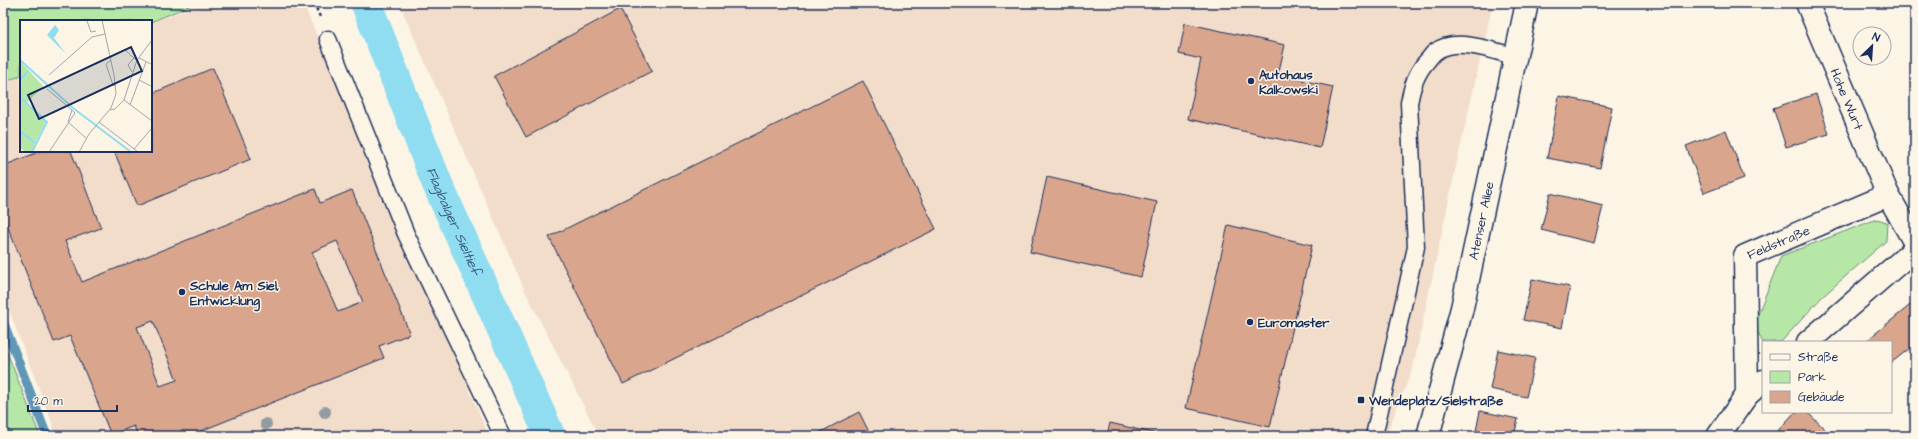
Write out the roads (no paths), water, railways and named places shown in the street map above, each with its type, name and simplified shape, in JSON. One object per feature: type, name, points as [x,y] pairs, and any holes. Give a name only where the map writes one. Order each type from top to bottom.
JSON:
[{"type":"street","name":"Atenser Allee","points":[[1428,436],[1462,308],[1527,3]]},
{"type":"street","name":"Hohe Wurt","points":[[1808,3],[1888,195]]},
{"type":"street","points":[[1888,195],[1915,244]]},
{"type":"street","name":"Feldstraße","points":[[1718,436],[1755,388],[1745,256],[1888,195]]},
{"type":"street","points":[[1809,341],[1915,249]]},
{"type":"lane","points":[[328,39],[406,234],[503,436]]},
{"type":"lane","points":[[1374,436],[1416,247],[1409,103],[1412,87],[1421,68],[1436,51],[1452,45],[1470,45],[1516,57]]},
{"type":"waterway","name":"Flagbalger Sieltief","points":[[366,3],[437,183],[550,436]]},
{"type":"waterway","points":[[3,321],[47,436]]},
{"type":"place","name":"Autohaus Kalkowski","points":[[1251,81]]},
{"type":"place","name":"Schule Am Siel, Entwicklung","points":[[182,292]]},
{"type":"place","name":"Euromaster","points":[[1250,322]]},
{"type":"place","name":"Wendeplatz/Sielstraße","points":[[1361,400]]}]
